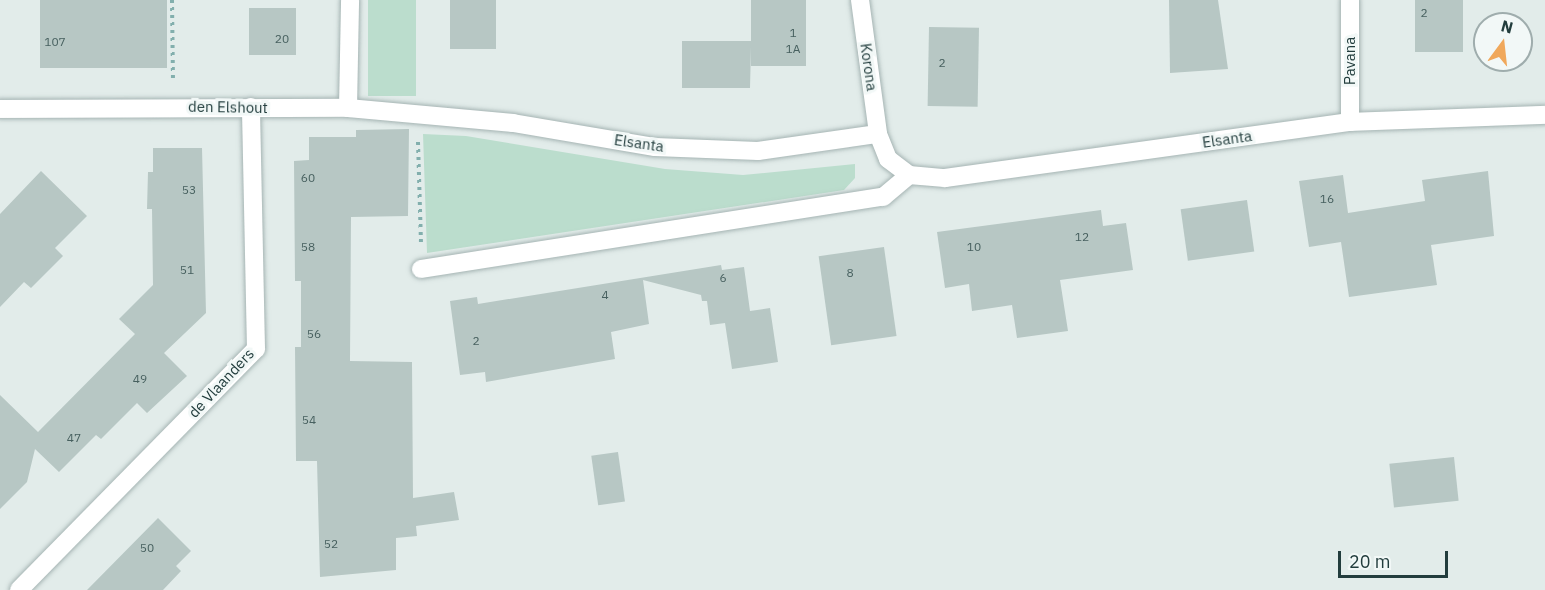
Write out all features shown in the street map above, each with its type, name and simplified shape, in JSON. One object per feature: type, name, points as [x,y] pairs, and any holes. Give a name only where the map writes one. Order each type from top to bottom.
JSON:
[{"type":"street","points":[[348,108],[350,0]]},
{"type":"street","name":"Korona","points":[[860,0],[878,134]]},
{"type":"street","name":"Pavana","points":[[1350,0],[1350,122]]},
{"type":"street","name":"den Elshout","points":[[0,109],[174,106],[348,108]]},
{"type":"street","name":"de Vlaanders","points":[[19,590],[256,349],[251,107]]},
{"type":"street","name":"Elsanta","points":[[348,108],[513,123],[655,147],[758,151],[878,134]]},
{"type":"street","name":"Elsanta","points":[[909,175],[945,178],[1350,122],[1545,116]]},
{"type":"street","points":[[421,269],[883,197],[909,175],[888,159],[878,134]]},
{"type":"path","points":[[172,0],[174,106]]},
{"type":"path","points":[[418,114],[421,269]]},
{"type":"green space","points":[[368,0],[416,0],[416,96],[368,96]]},
{"type":"green space","points":[[423,134],[466,136],[665,169],[743,175],[855,164],[855,178],[844,190],[427,253]]},
{"type":"building","points":[[40,0],[167,0],[167,68],[40,68]]},
{"type":"building","points":[[450,0],[496,0],[496,49],[450,49]]},
{"type":"building","points":[[751,0],[806,0],[806,66],[751,66],[751,47],[750,88],[682,88],[682,41],[751,41]]},
{"type":"building","points":[[1169,0],[1218,0],[1228,69],[1170,73]]},
{"type":"building","points":[[1415,0],[1463,0],[1463,52],[1415,52]]},
{"type":"building","points":[[249,8],[296,8],[296,55],[249,55]]},
{"type":"building","points":[[929,27],[979,28],[978,107],[928,106]]},
{"type":"building","points":[[409,129],[408,216],[351,217],[350,361],[412,362],[413,498],[454,492],[459,520],[416,526],[417,536],[396,538],[396,570],[320,577],[317,461],[296,461],[295,347],[301,347],[301,281],[295,281],[294,161],[309,160],[309,137],[356,137],[356,130]]},
{"type":"building","points":[[153,148],[202,148],[206,313],[164,353],[187,376],[147,413],[137,403],[101,439],[96,435],[59,472],[35,449],[27,482],[0,509],[0,395],[38,432],[135,334],[119,319],[153,285],[152,209],[147,209],[148,172],[153,172]]},
{"type":"building","points":[[41,171],[87,216],[55,248],[63,256],[31,288],[24,282],[0,307],[0,214]]},
{"type":"building","points":[[1488,171],[1494,236],[1431,245],[1437,285],[1349,297],[1341,242],[1309,247],[1299,181],[1343,175],[1348,213],[1425,201],[1422,180]]},
{"type":"building","points":[[1247,200],[1254,251],[1188,261],[1181,209]]},
{"type":"building","points":[[1101,210],[1103,226],[1126,223],[1133,270],[1060,280],[1068,331],[1017,338],[1012,305],[972,311],[969,284],[945,288],[937,232]]},
{"type":"building","points":[[884,247],[897,336],[831,345],[819,256]]},
{"type":"building","points":[[721,265],[722,270],[744,267],[750,311],[770,308],[778,362],[732,369],[725,323],[710,325],[707,301],[702,301],[701,295],[643,280],[649,324],[611,332],[615,359],[486,382],[485,372],[460,375],[450,301],[477,297],[478,304]]},
{"type":"building","points":[[618,452],[625,502],[598,505],[591,456]]},
{"type":"building","points":[[1454,457],[1459,501],[1394,508],[1389,464]]},
{"type":"building","points":[[158,518],[191,551],[176,566],[181,571],[163,590],[87,590]]}]
